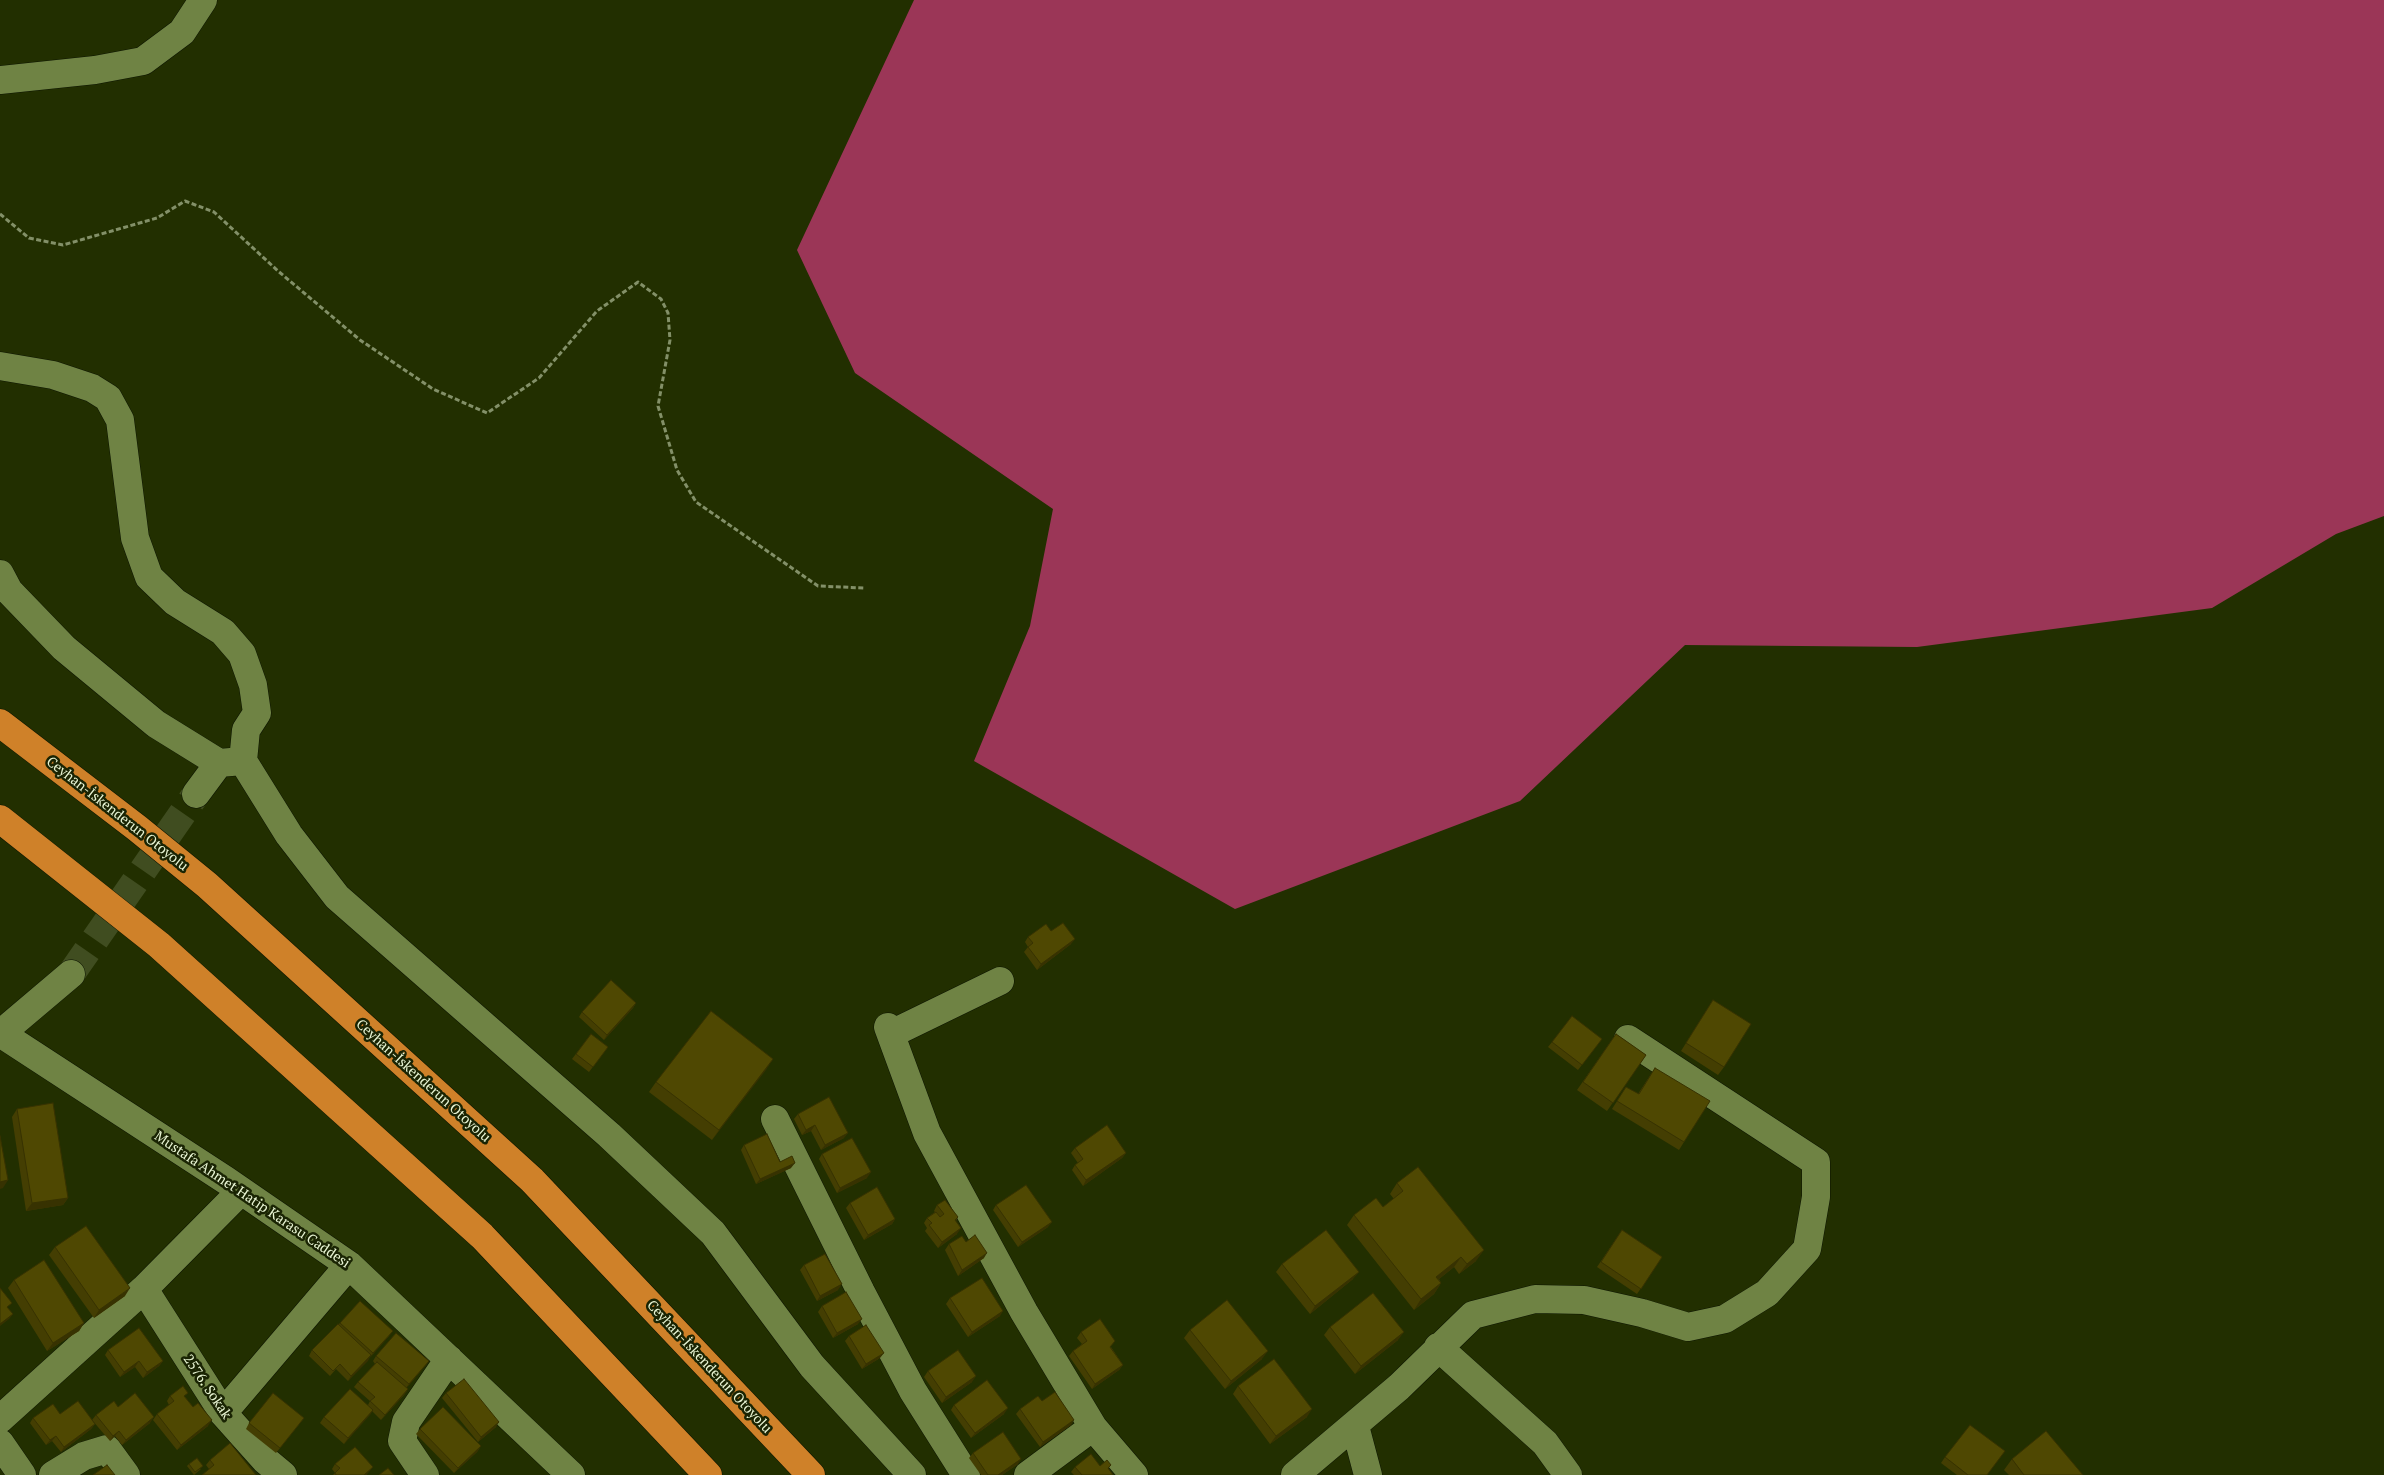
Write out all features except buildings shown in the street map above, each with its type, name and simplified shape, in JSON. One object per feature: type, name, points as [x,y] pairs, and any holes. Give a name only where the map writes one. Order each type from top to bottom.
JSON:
[{"type":"highway","name":"Ceyhan-İskenderun Otoyolu","points":[[0,723],[137,828],[207,885],[532,1180],[811,1475]]},
{"type":"highway","points":[[0,819],[159,945],[482,1236],[708,1475]]},
{"type":"street","points":[[0,80],[95,70],[143,61],[182,32],[203,0]]},
{"type":"street","points":[[0,366],[53,375],[92,388],[108,398],[120,420],[135,538],[149,576],[175,602],[223,632],[242,654],[253,685],[257,713],[246,730],[231,762],[196,794]]},
{"type":"street","points":[[0,574],[8,591],[64,648],[156,724],[231,762],[290,835],[337,898],[389,946],[499,1038],[609,1135],[713,1233],[812,1366],[912,1475]]},
{"type":"street","points":[[0,1034],[71,974]]},
{"type":"street","points":[[1000,981],[889,1031],[927,1133],[1024,1312],[1093,1427],[1134,1475]]},
{"type":"street","name":"Mustafa Ahmet Hatip Karasu Caddesi","points":[[0,1034],[241,1191],[349,1264],[572,1475]]},
{"type":"street","points":[[1295,1475],[1399,1387],[1473,1315],[1535,1299],[1584,1300],[1688,1326],[1725,1319],[1767,1293],[1807,1249],[1816,1197],[1816,1162],[1628,1039]]},
{"type":"street","points":[[775,1119],[861,1292],[913,1391],[966,1475]]},
{"type":"street","points":[[0,1419],[144,1288],[241,1191]]},
{"type":"street","points":[[223,1413],[349,1264]]},
{"type":"street","name":"2576. Sokak","points":[[144,1288],[223,1413],[265,1460],[283,1475]]},
{"type":"street","points":[[1438,1347],[1545,1443],[1568,1475]]},
{"type":"street","points":[[425,1475],[402,1441],[406,1422],[450,1359]]},
{"type":"street","points":[[1355,1426],[1368,1475]]},
{"type":"street","points":[[1028,1475],[1093,1427]]},
{"type":"street","points":[[0,1443],[22,1475]]},
{"type":"street","points":[[53,1475],[84,1456],[107,1449],[126,1475]]},
{"type":"path","points":[[0,214],[30,238],[63,245],[157,218],[185,202],[214,212],[278,271],[360,340],[432,389],[486,413],[539,378],[597,311],[638,282],[661,299],[668,313],[670,340],[658,406],[677,470],[696,502],[818,586],[864,588]]},
{"type":"shaded area","points":[[914,0],[2384,0],[2384,516],[2336,534],[2212,608],[1917,647],[1685,645],[1520,801],[1235,909],[974,761],[1030,626],[1053,509],[855,373],[797,250]]},
{"type":"tunnel","points":[[71,974],[196,794]]}]
